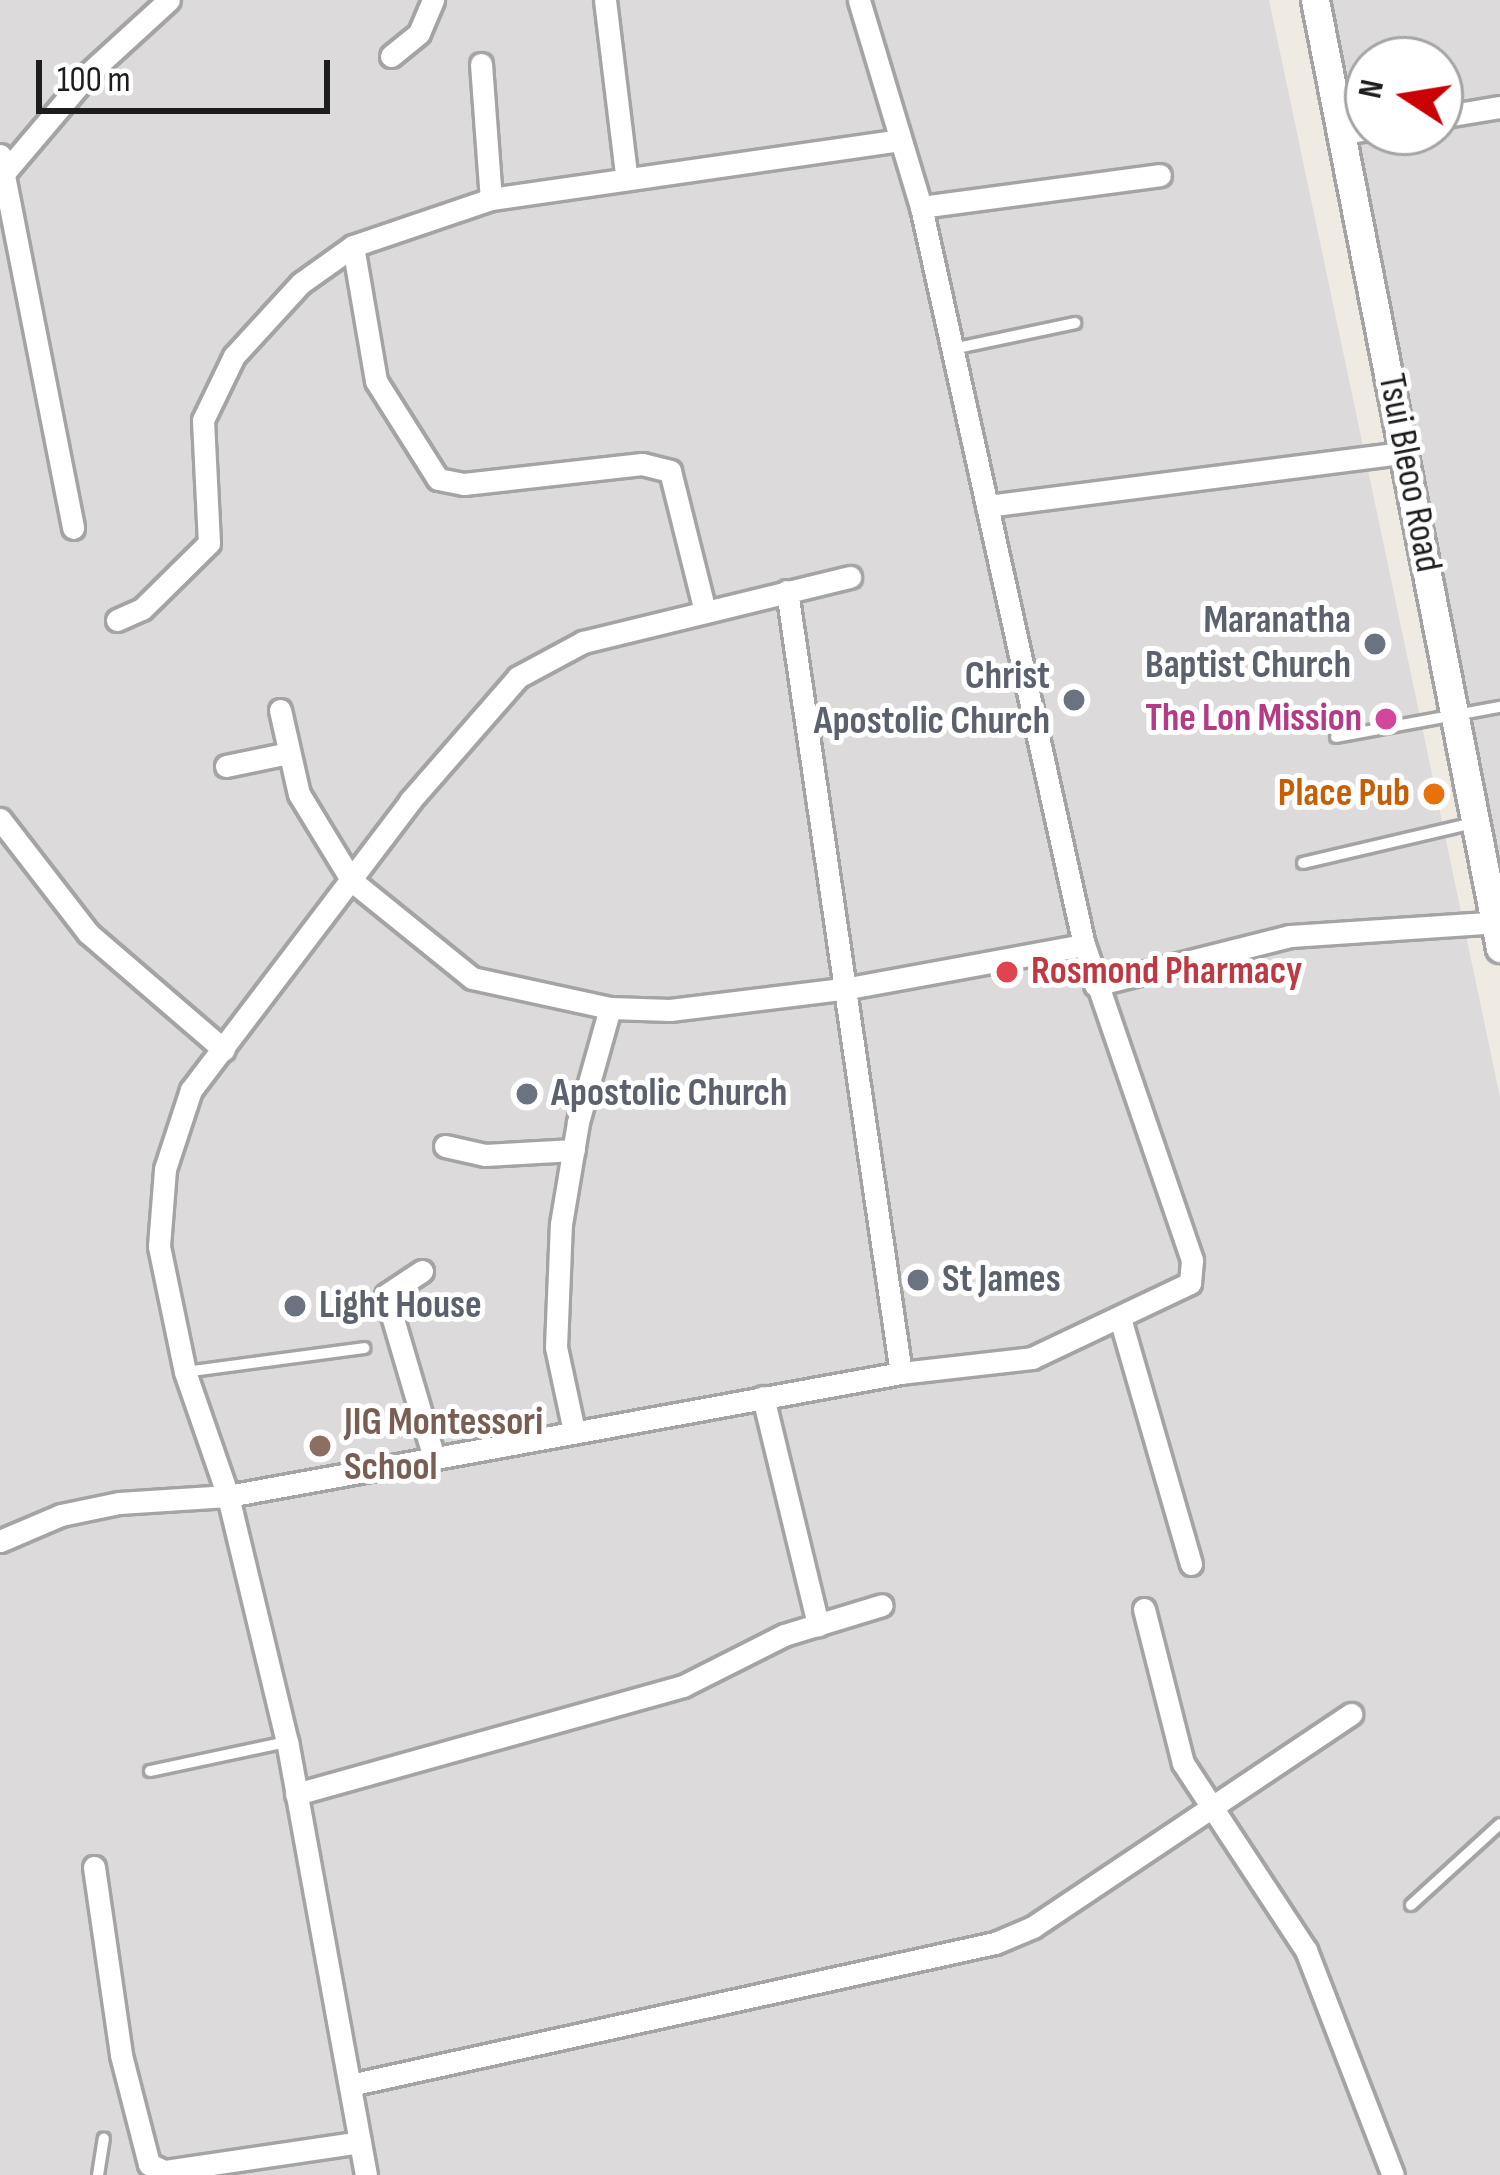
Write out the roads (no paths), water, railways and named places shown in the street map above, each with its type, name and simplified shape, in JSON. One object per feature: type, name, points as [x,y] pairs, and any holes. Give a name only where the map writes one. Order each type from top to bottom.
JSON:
[{"type":"street","points":[[74,528],[1,168],[89,73],[169,0]]},
{"type":"street","points":[[391,56],[419,33],[433,0]]},
{"type":"street","points":[[605,0],[626,174]]},
{"type":"street","points":[[0,1541],[61,1515],[119,1503],[228,1496],[901,1373],[1032,1358],[1190,1283],[1192,1260],[1084,945],[921,207],[859,0]]},
{"type":"street","name":"Tsui Bleoo Road","points":[[1315,0],[1344,93]]},
{"type":"street","points":[[481,64],[491,199]]},
{"type":"street","points":[[1464,113],[1500,107]]},
{"type":"street","points":[[118,620],[142,609],[209,543],[203,420],[234,356],[301,283],[352,245],[491,199],[626,174],[899,140]]},
{"type":"street","name":"Tsui Bleoo Road","points":[[1360,156],[1406,452],[1498,931]]},
{"type":"street","points":[[921,207],[1160,175]]},
{"type":"street","points":[[352,245],[376,381],[438,479],[464,484],[642,464],[670,471],[704,607]]},
{"type":"street","points":[[987,506],[1406,452]]},
{"type":"street","points":[[366,2175],[287,1742],[228,1496],[185,1372],[159,1246],[165,1169],[191,1090],[518,677],[583,642],[704,607],[850,577]]},
{"type":"street","points":[[787,591],[849,988],[901,1373]]},
{"type":"street","points":[[280,710],[299,794],[352,881],[472,978],[610,1008],[670,1010],[849,988],[1084,945]]},
{"type":"street","points":[[226,766],[289,753]]},
{"type":"street","points":[[0,819],[88,933],[224,1050]]},
{"type":"street","points":[[1095,985],[1290,936],[1498,931]]},
{"type":"street","points":[[574,1431],[556,1347],[574,1150],[610,1008]]},
{"type":"street","points":[[445,1146],[485,1155],[574,1150]]},
{"type":"street","points":[[422,1270],[386,1295],[434,1458]]},
{"type":"street","points":[[1120,1318],[1192,1564]]},
{"type":"street","points":[[763,1397],[818,1624]]},
{"type":"street","points":[[296,1794],[683,1686],[818,1624],[882,1605]]},
{"type":"street","points":[[1144,1609],[1183,1763],[1306,1950],[1393,2175]]},
{"type":"street","points":[[350,2085],[994,1943],[1033,1927],[1352,1714]]},
{"type":"street","points":[[94,1867],[121,2055],[148,2164],[164,2171],[360,2142]]},
{"type":"lane","points":[[952,350],[1075,323]]},
{"type":"lane","points":[[1336,736],[1500,707]]},
{"type":"lane","points":[[1303,863],[1476,823]]},
{"type":"lane","points":[[185,1372],[364,1348]]},
{"type":"lane","points":[[150,1771],[287,1742]]},
{"type":"lane","points":[[1411,1905],[1500,1824]]},
{"type":"lane","points":[[98,2175],[104,2138]]},
{"type":"place","name":"Maranatha Baptist Church","points":[[1375,644]]},
{"type":"place","name":"Christ Apostolic Church","points":[[1074,700]]},
{"type":"place","name":"The Lon Mission","points":[[1386,719]]},
{"type":"place","name":"Place Pub","points":[[1434,794]]},
{"type":"place","name":"Rosmond Pharmacy","points":[[1007,972]]},
{"type":"place","name":"Apostolic Church","points":[[527,1094]]},
{"type":"place","name":"St James","points":[[918,1280]]},
{"type":"place","name":"Light House","points":[[295,1306]]},
{"type":"place","name":"JIG Montessori School","points":[[320,1446]]}]
